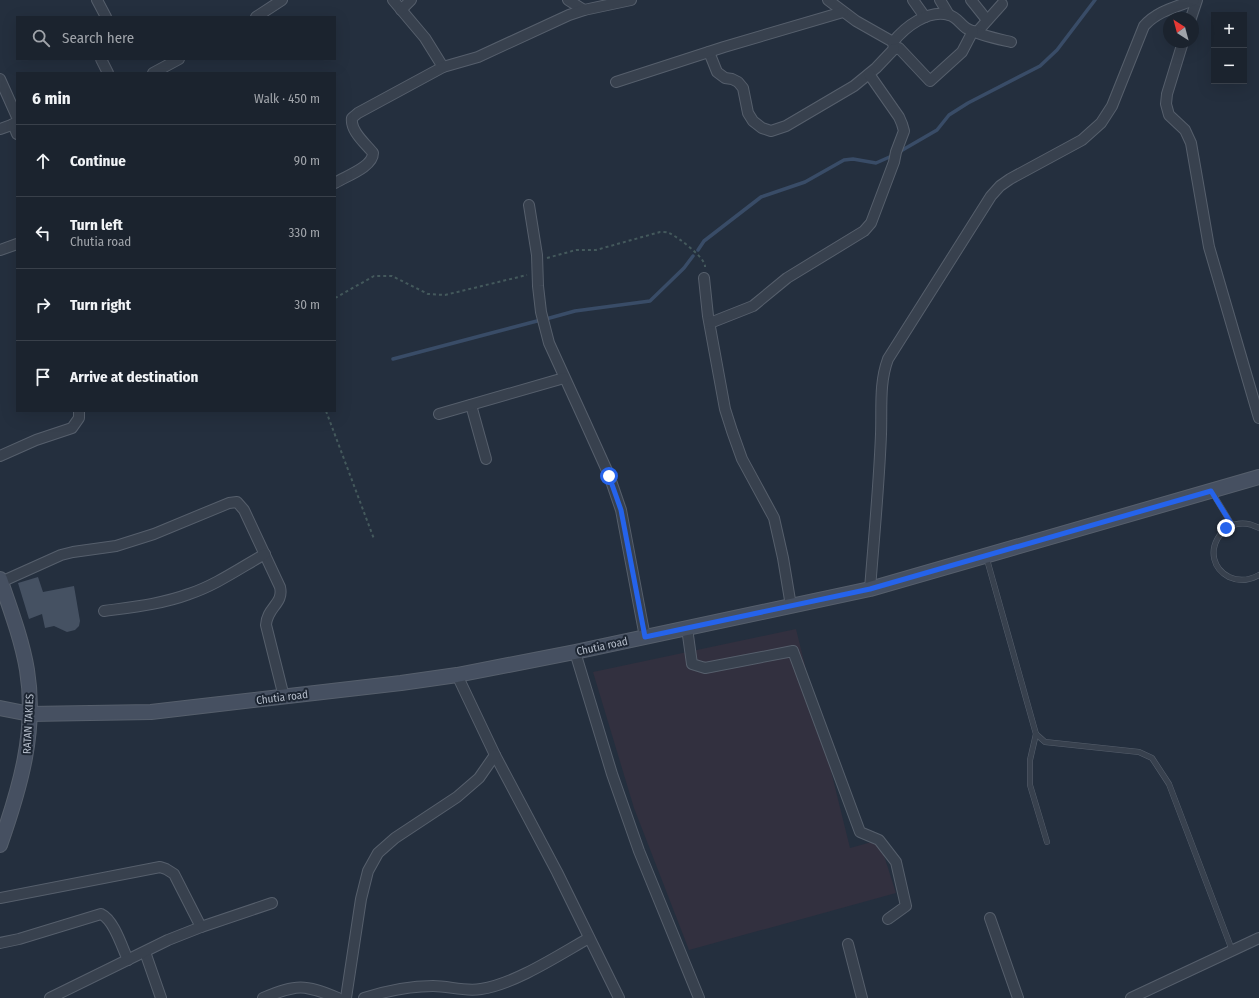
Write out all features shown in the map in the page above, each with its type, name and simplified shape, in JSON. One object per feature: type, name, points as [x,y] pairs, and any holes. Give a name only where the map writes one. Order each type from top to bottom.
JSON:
[{"type":"street","points":[[97,0],[105,16]]},
{"type":"street","points":[[258,16],[282,0]]},
{"type":"street","points":[[393,0],[425,38],[444,67]]},
{"type":"street","points":[[401,10],[411,0]]},
{"type":"street","points":[[568,0],[584,10]]},
{"type":"street","points":[[336,182],[365,166],[373,158],[373,154],[354,128],[352,118],[444,67],[478,57],[569,15],[584,10],[631,0]]},
{"type":"street","points":[[828,0],[843,12],[899,48],[930,81],[962,52],[975,32],[1002,4]]},
{"type":"street","points":[[912,0],[925,17]]},
{"type":"street","points":[[940,0],[949,15]]},
{"type":"street","points":[[971,0],[987,20]]},
{"type":"street","points":[[870,589],[881,434],[881,389],[883,372],[888,359],[990,196],[1010,179],[1082,140],[1102,123],[1112,106],[1144,26],[1151,18],[1158,14],[1194,0]]},
{"type":"street","points":[[1193,12],[1197,0]]},
{"type":"street","points":[[616,82],[709,52],[843,12]]},
{"type":"street","points":[[709,52],[717,72],[725,78],[738,82],[743,88],[748,113],[754,121],[762,128],[771,131],[786,126],[854,86],[869,74],[894,45],[898,36],[925,17],[933,14],[949,15],[957,19],[966,28],[975,32],[1011,42]]},
{"type":"street","points":[[1181,48],[1167,94],[1166,104],[1169,115],[1185,130],[1191,143],[1209,247],[1259,418]]},
{"type":"street","points":[[102,60],[108,72]]},
{"type":"street","points":[[155,72],[176,60]]},
{"type":"street","points":[[710,323],[753,306],[787,278],[864,230],[871,223],[904,131],[902,124],[869,74]]},
{"type":"street","points":[[0,79],[16,121],[0,129]]},
{"type":"street","points":[[529,205],[537,255],[541,312],[549,343],[609,476],[621,510],[645,637]]},
{"type":"street","points":[[0,250],[16,244]]},
{"type":"street","points":[[704,278],[721,390],[732,431],[742,459],[774,518],[783,558],[791,606]]},
{"type":"street","points":[[439,414],[564,378]]},
{"type":"street","points":[[471,405],[486,459]]},
{"type":"street","points":[[0,456],[36,440],[72,428],[79,418],[79,412]]},
{"type":"street","name":"Chutia road","points":[[0,708],[30,714],[151,712],[457,675],[575,652],[870,589],[1259,477]]},
{"type":"street","points":[[0,580],[61,555],[116,546],[154,534],[229,503],[237,502],[242,506],[280,587],[281,593],[279,600],[267,617],[266,625],[284,697]]},
{"type":"street","points":[[104,611],[158,603],[189,594],[216,583],[265,554]]},
{"type":"street","name":"RATAN TAKIES","points":[[0,580],[25,658],[30,690],[28,744],[25,764],[10,818],[0,845]]},
{"type":"street","points":[[687,628],[692,664],[705,668],[793,650],[860,832],[879,840],[896,862],[906,906],[888,919]]},
{"type":"street","points":[[575,652],[612,774],[639,851],[698,998]]},
{"type":"street","points":[[457,675],[495,755],[557,872],[619,998]]},
{"type":"street","points":[[346,998],[360,899],[368,871],[378,853],[395,838],[457,797],[478,778],[495,755]]},
{"type":"street","points":[[0,898],[160,867],[174,874],[201,927]]},
{"type":"street","points":[[50,998],[168,940],[272,902]]},
{"type":"street","points":[[0,943],[19,939],[102,914],[106,916],[111,924],[128,960]]},
{"type":"street","points":[[990,918],[1018,998]]},
{"type":"street","points":[[364,998],[385,991],[417,986],[433,986],[468,990],[491,987],[526,973],[589,938]]},
{"type":"street","points":[[1131,998],[1259,938]]},
{"type":"street","points":[[848,944],[862,998]]},
{"type":"street","points":[[145,952],[161,998]]},
{"type":"street","points":[[263,998],[288,988],[298,987],[309,988],[338,998]]},
{"type":"lane","points":[[1211,491],[1232,525]]},
{"type":"lane","points":[[1259,528],[1246,523],[1232,525],[1226,528],[1217,539],[1214,552],[1217,565],[1226,575],[1239,580],[1253,578],[1259,574]]},
{"type":"lane","points":[[986,556],[1036,734],[1030,760],[1030,785],[1047,842]]},
{"type":"lane","points":[[1036,734],[1045,742],[1139,752],[1152,758],[1169,784],[1232,950]]},
{"type":"path","points":[[537,261],[576,250],[596,250],[660,232],[668,232],[700,256],[705,264],[704,278]]},
{"type":"path","points":[[336,297],[374,276],[392,276],[428,294],[445,295],[538,272]]},
{"type":"path","points":[[326,412],[374,539]]},
{"type":"shaded area","points":[[796,629],[850,848],[879,840],[896,893],[689,950],[634,808],[593,672]]},
{"type":"building","points":[[38,577],[43,592],[74,586],[80,621],[79,626],[75,630],[67,632],[54,626],[45,628],[42,614],[29,619],[18,583]]},
{"type":"waterway","points":[[899,152],[937,130],[949,115],[968,103],[1040,66],[1057,50],[1095,0]]},
{"type":"waterway","points":[[698,250],[704,241],[761,197],[805,182],[844,160],[853,159],[876,163],[894,155]]},
{"type":"waterway","points":[[546,319],[575,311],[650,301],[684,268],[693,256]]},
{"type":"waterway","points":[[393,359],[537,321]]},
{"type":"route","points":[[609,476],[621,510],[645,637],[870,589],[1211,491],[1232,525],[1226,528]]}]
